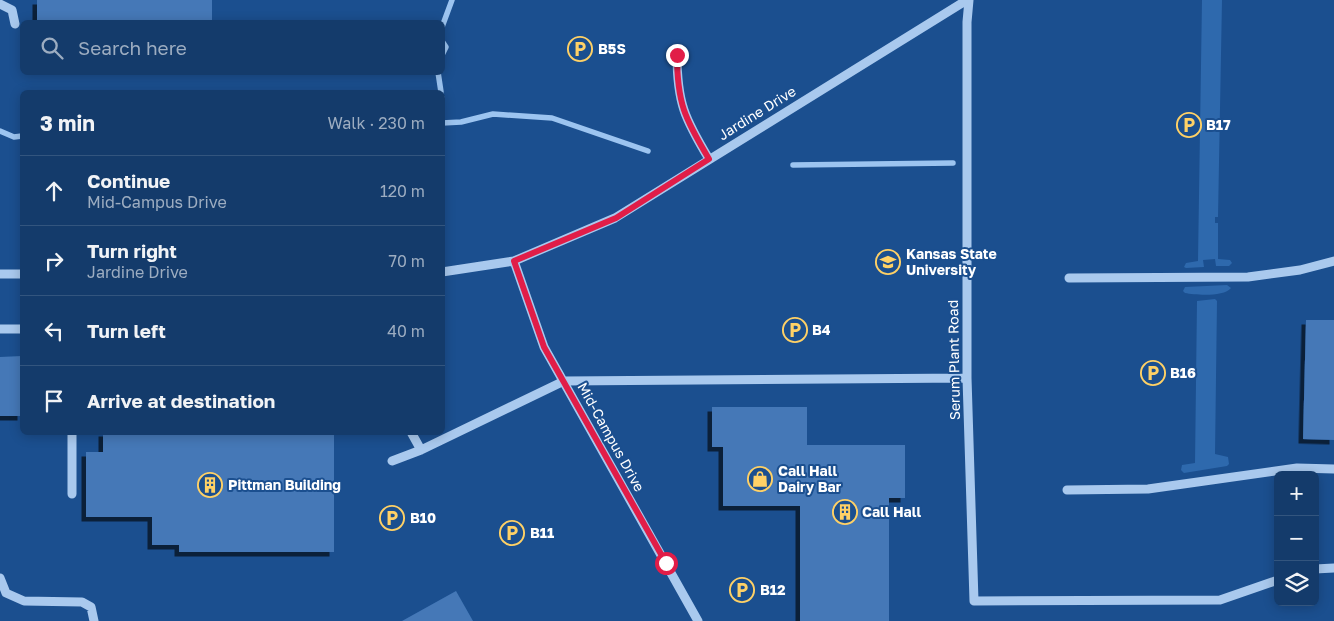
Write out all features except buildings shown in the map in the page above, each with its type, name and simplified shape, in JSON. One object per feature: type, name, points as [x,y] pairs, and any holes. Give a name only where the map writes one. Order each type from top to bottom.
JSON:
[{"type":"street","name":"Jardine Drive","points":[[445,272],[514,261],[616,218],[968,0]]},
{"type":"street","name":"Serum Plant Road","points":[[968,0],[967,378],[974,600],[1220,600],[1274,581]]},
{"type":"street","points":[[0,4],[12,10],[15,24]]},
{"type":"street","points":[[677,55],[677,83],[685,119],[709,159]]},
{"type":"street","name":"Mid-Campus Drive","points":[[514,261],[544,347],[698,621]]},
{"type":"street","points":[[1069,278],[1248,277],[1300,270],[1334,261]]},
{"type":"street","points":[[0,274],[20,274]]},
{"type":"street","points":[[0,329],[20,329]]},
{"type":"street","points":[[392,461],[421,450],[564,381],[967,378]]},
{"type":"street","points":[[72,435],[72,494]]},
{"type":"street","points":[[413,435],[421,450]]},
{"type":"street","points":[[1066,490],[1148,489],[1297,468],[1334,469]]},
{"type":"street","points":[[1319,569],[1334,568]]},
{"type":"street","points":[[0,578],[6,593],[24,600],[82,602],[91,607],[94,621]]},
{"type":"shaded area","points":[[1202,0],[1222,0],[1218,217],[1215,217],[1215,223],[1218,223],[1218,259],[1230,260],[1232,263],[1229,266],[1216,266],[1215,259],[1203,260],[1204,267],[1186,268],[1184,267],[1186,263],[1198,261]]},
{"type":"shaded area","points":[[1227,285],[1231,288],[1227,291],[1210,295],[1185,293],[1183,291],[1185,287]]},
{"type":"shaded area","points":[[1215,299],[1217,301],[1215,454],[1228,457],[1229,464],[1227,466],[1184,473],[1181,470],[1182,465],[1195,463],[1197,301]]},
{"type":"waterway","points":[[445,20],[452,0]]},
{"type":"waterway","points":[[445,46],[445,49]]},
{"type":"waterway","points":[[438,75],[441,90]]},
{"type":"waterway","points":[[445,123],[461,122],[493,114],[552,118],[648,151]]},
{"type":"waterway","points":[[0,131],[14,137],[20,136]]},
{"type":"waterway","points":[[793,165],[953,163]]},
{"type":"place","name":"B5S","points":[[580,49]]},
{"type":"place","name":"B17","points":[[1189,125]]},
{"type":"place","name":"Kansas State University","points":[[888,262]]},
{"type":"place","name":"B4","points":[[795,330]]},
{"type":"place","name":"B16","points":[[1153,373]]},
{"type":"place","name":"Call Hall Dairy Bar","points":[[760,479]]},
{"type":"place","name":"Pittman Building","points":[[210,485]]},
{"type":"place","name":"Call Hall","points":[[845,512]]},
{"type":"place","name":"B10","points":[[392,518]]},
{"type":"place","name":"B11","points":[[512,533]]},
{"type":"place","name":"B12","points":[[742,590]]},
{"type":"route","points":[[666,563],[544,347],[514,261],[616,218],[709,159],[685,119],[677,83],[677,55]]}]
